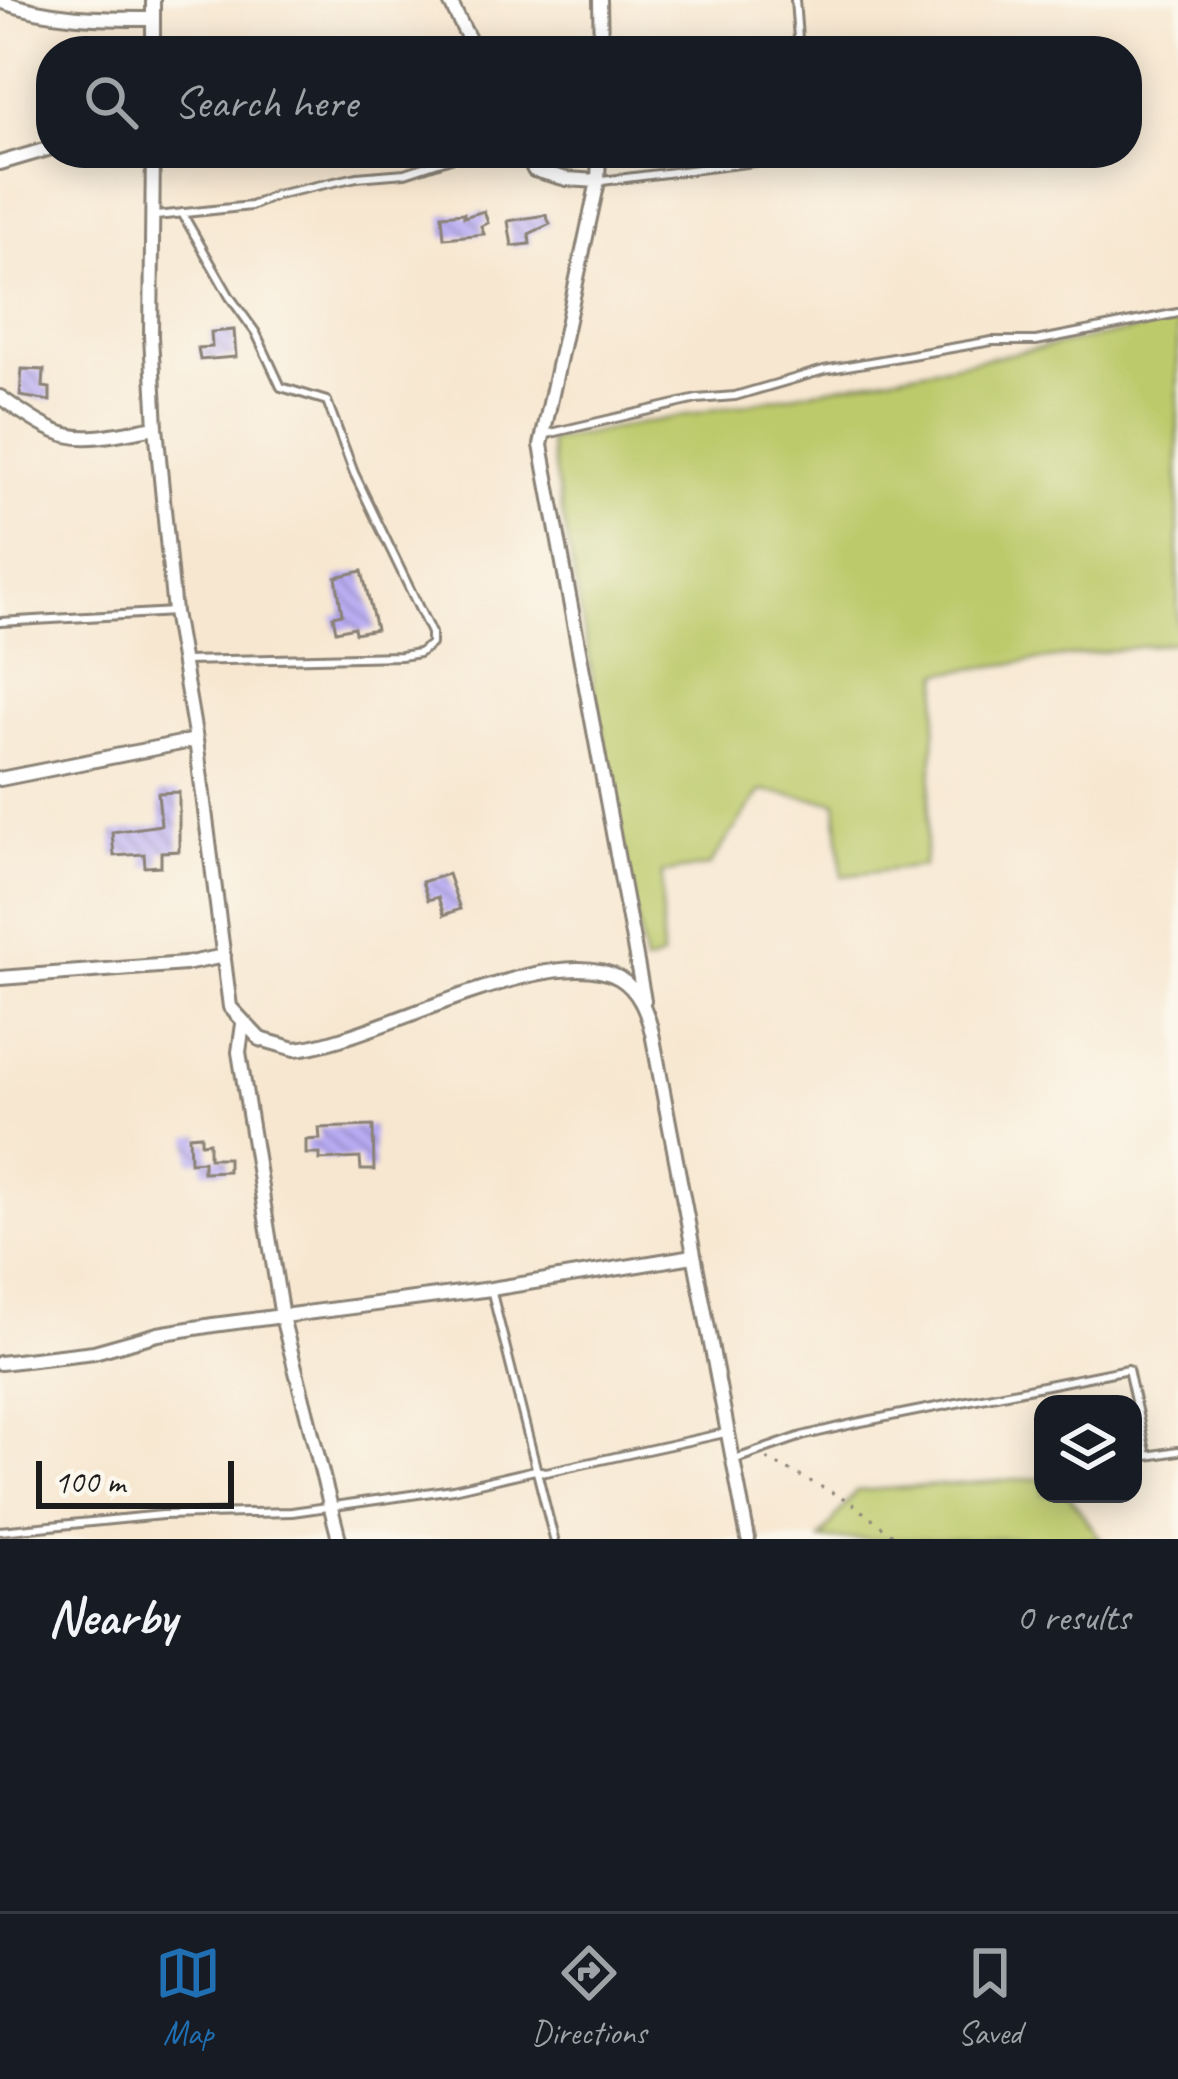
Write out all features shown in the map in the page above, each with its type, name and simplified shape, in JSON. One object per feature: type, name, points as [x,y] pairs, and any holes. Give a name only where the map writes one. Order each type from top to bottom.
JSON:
[{"type":"street","points":[[153,0],[153,36]]},
{"type":"street","points":[[449,0],[467,36]]},
{"type":"street","points":[[600,0],[601,36]]},
{"type":"street","points":[[0,1],[89,19],[153,19]]},
{"type":"street","points":[[0,163],[36,152]]},
{"type":"street","points":[[153,168],[156,427],[174,612],[196,740],[230,1007],[243,1024],[271,1044],[307,1048],[496,986],[574,969],[616,976],[630,986],[647,1014]]},
{"type":"street","points":[[533,168],[567,179],[598,181]]},
{"type":"street","points":[[598,168],[568,329],[541,436],[559,556],[748,1539]]},
{"type":"street","points":[[0,398],[62,437],[94,438],[156,427]]},
{"type":"street","points":[[0,779],[196,740]]},
{"type":"street","points":[[0,978],[185,964],[224,956]]},
{"type":"street","points":[[243,1024],[239,1052],[282,1317],[339,1539]]},
{"type":"street","points":[[0,1364],[94,1352],[158,1334],[693,1256]]},
{"type":"lane","points":[[796,0],[798,36]]},
{"type":"lane","points":[[152,216],[250,206],[276,195],[420,168]]},
{"type":"lane","points":[[598,181],[705,168]]},
{"type":"lane","points":[[182,213],[230,298],[256,333],[280,387],[327,401],[354,473],[431,633],[425,650],[401,656],[183,661]]},
{"type":"lane","points":[[541,436],[697,399],[735,396],[824,370],[992,341],[1036,341],[1178,313]]},
{"type":"lane","points":[[0,622],[174,612]]},
{"type":"lane","points":[[491,1289],[554,1539]]},
{"type":"lane","points":[[733,1460],[856,1423],[1128,1369],[1147,1456],[1178,1451]]},
{"type":"lane","points":[[0,1531],[162,1515],[292,1512],[453,1490],[535,1470],[644,1454],[728,1432]]},
{"type":"path","points":[[755,1453],[848,1501],[898,1539]]},
{"type":"green space","points":[[1178,322],[1178,642],[940,673],[924,866],[842,876],[836,802],[761,791],[709,866],[662,873],[662,958],[645,964],[549,441]]},
{"type":"green space","points":[[1034,1479],[1034,1503],[1075,1503],[1101,1539],[820,1539],[856,1491]]},
{"type":"building","points":[[484,211],[488,223],[481,226],[484,234],[444,238],[442,215],[464,213],[464,217]]},
{"type":"building","points":[[546,215],[550,224],[529,234],[530,244],[512,246],[508,221]]},
{"type":"building","points":[[234,330],[236,357],[200,360],[198,348],[212,347],[211,332]]},
{"type":"building","points":[[22,369],[44,370],[43,387],[50,388],[50,401],[20,396]]},
{"type":"building","points":[[362,571],[376,629],[336,631],[333,616],[342,614],[336,577]]},
{"type":"building","points":[[179,792],[179,851],[161,852],[161,866],[145,867],[144,854],[114,856],[112,832],[161,825],[158,793]]},
{"type":"building","points":[[448,874],[460,909],[444,915],[438,897],[428,900],[422,882]]},
{"type":"building","points":[[373,1126],[374,1170],[361,1170],[360,1158],[320,1160],[320,1154],[306,1154],[306,1140],[320,1139],[319,1128]]},
{"type":"building","points":[[201,1135],[201,1143],[209,1142],[209,1158],[228,1158],[228,1171],[203,1172],[203,1161],[190,1162],[189,1136]]}]
